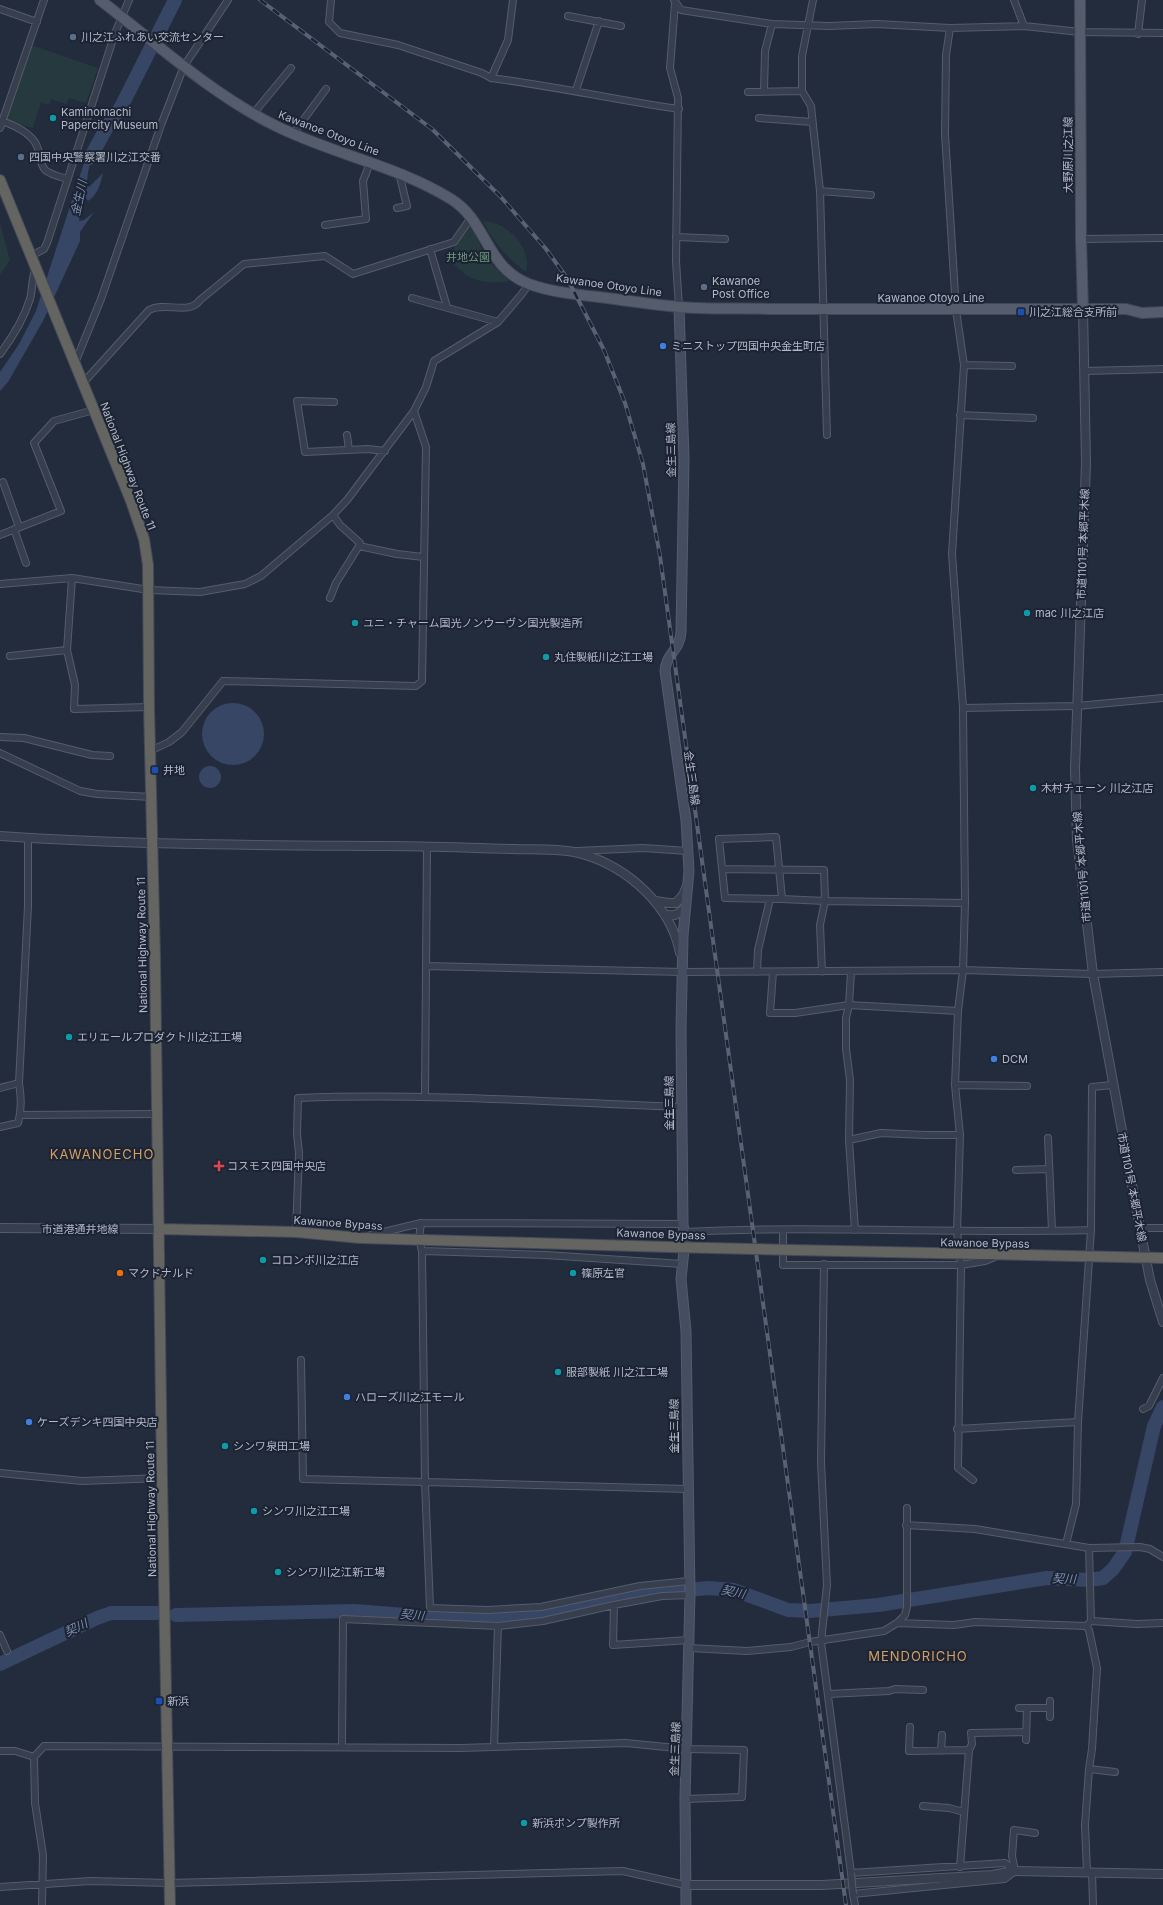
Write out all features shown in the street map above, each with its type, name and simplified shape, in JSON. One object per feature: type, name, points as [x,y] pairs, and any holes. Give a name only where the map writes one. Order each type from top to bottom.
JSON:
[{"type":"highway","name":"National Highway Route 11","points":[[0,180],[131,501],[144,539],[148,565],[149,707],[156,1114],[160,1229],[162,1478],[170,1905]]},
{"type":"highway","name":"Kawanoe Bypass","points":[[160,1229],[296,1232],[360,1238],[792,1250],[960,1260],[999,1255],[1163,1258]]},
{"type":"main road","name":"Kawanoe Otoyo Line","points":[[100,0],[184,66],[253,114],[293,134],[399,173],[450,198],[472,216],[498,262],[507,271],[528,284],[574,294],[679,307],[956,310],[1126,309],[1142,313],[1163,312]]},
{"type":"main road","name":"大野原川之江線","points":[[1080,0],[1085,32],[1081,239],[1083,309]]},
{"type":"main road","name":"金生三島線","points":[[679,307],[684,459],[682,632],[680,642],[668,658],[665,671],[686,820],[688,851],[687,885],[684,909],[681,1030],[683,1228],[685,1247],[682,1264],[681,1294],[686,1331],[687,1489],[690,1588],[685,1798],[686,1905]]},
{"type":"street","points":[[0,128],[44,0]]},
{"type":"street","points":[[31,256],[44,249],[47,243],[115,33],[129,0]]},
{"type":"street","points":[[74,364],[101,299],[160,125],[184,66],[228,0]]},
{"type":"street","points":[[331,0],[330,22],[340,33],[398,46],[491,78],[576,90],[629,102],[678,109]]},
{"type":"street","points":[[491,78],[508,40],[512,0]]},
{"type":"street","points":[[813,0],[802,56],[802,91],[811,106],[820,191],[822,309],[827,435]]},
{"type":"street","points":[[1014,0],[1024,26]]},
{"type":"street","points":[[1138,34],[1142,0]]},
{"type":"street","points":[[675,1],[681,10],[772,24],[807,26],[877,24],[950,28],[1024,26],[1085,32],[1138,34],[1163,33]]},
{"type":"street","points":[[675,1],[670,68],[678,98],[676,238],[679,307]]},
{"type":"street","points":[[0,9],[37,22]]},
{"type":"street","points":[[568,16],[621,26]]},
{"type":"street","points":[[576,90],[599,21]]},
{"type":"street","points":[[764,91],[765,51],[772,24]]},
{"type":"street","points":[[950,28],[946,55],[945,134],[956,310],[964,365],[952,554],[963,708],[965,903],[963,970],[958,1011],[955,1085],[960,1135],[956,1232],[960,1260],[957,1429],[958,1468],[973,1480]]},
{"type":"street","points":[[253,114],[291,68]]},
{"type":"street","points":[[293,134],[326,89]]},
{"type":"street","points":[[748,92],[802,91]]},
{"type":"street","points":[[759,118],[812,122]]},
{"type":"street","points":[[2,121],[17,126],[33,141],[37,147],[41,164],[45,169],[50,173],[68,179]]},
{"type":"street","points":[[325,226],[366,219],[363,181],[370,163]]},
{"type":"street","points":[[397,208],[407,206],[399,173]]},
{"type":"street","points":[[820,191],[871,194]]},
{"type":"street","points":[[82,383],[149,310],[156,307],[190,308],[196,306],[200,300],[244,264],[325,256],[353,274],[454,242],[472,216]]},
{"type":"street","points":[[676,238],[725,239]]},
{"type":"street","points":[[1081,239],[1163,238]]},
{"type":"street","points":[[430,249],[447,307]]},
{"type":"street","points":[[0,354],[15,332],[30,300],[31,281],[36,268]]},
{"type":"street","points":[[0,584],[72,578],[148,590],[200,592],[245,584],[261,576],[333,515],[385,451],[414,411],[426,387],[434,361],[498,322],[528,284]]},
{"type":"street","points":[[412,298],[498,322]]},
{"type":"street","name":"市道1101号 本郷平木線","points":[[1083,309],[1086,463],[1075,769],[1077,840],[1093,974],[1150,1280],[1163,1322]]},
{"type":"street","points":[[964,365],[1012,366]]},
{"type":"street","points":[[1085,371],[1163,369]]},
{"type":"street","points":[[334,402],[297,401],[305,452],[368,449],[385,451]]},
{"type":"street","points":[[0,535],[61,510],[34,443],[54,421],[94,410]]},
{"type":"street","points":[[150,751],[170,742],[182,732],[223,680],[416,686],[422,681],[426,447],[414,411]]},
{"type":"street","points":[[960,415],[1034,418]]},
{"type":"street","points":[[347,435],[349,450]]},
{"type":"street","points":[[3,482],[26,564]]},
{"type":"street","points":[[330,598],[336,583],[360,543],[340,525],[333,515]]},
{"type":"street","points":[[359,546],[397,554],[423,557]]},
{"type":"street","points":[[72,578],[67,650],[75,685],[74,710],[149,707]]},
{"type":"street","points":[[10,656],[67,650]]},
{"type":"street","points":[[963,708],[1077,706],[1163,698]]},
{"type":"street","points":[[0,738],[24,738],[92,754],[110,756]]},
{"type":"street","points":[[0,753],[80,791],[97,794],[151,797]]},
{"type":"street","points":[[0,836],[152,843],[427,846],[581,853],[619,870],[636,882],[655,900],[664,914],[678,943],[683,969]]},
{"type":"street","points":[[782,899],[776,837],[720,839],[725,898],[965,903]]},
{"type":"street","points":[[0,1127],[18,1123],[21,1115],[19,1083],[28,906],[28,838]]},
{"type":"street","points":[[425,1097],[427,846]]},
{"type":"street","points":[[565,852],[643,848],[688,851]]},
{"type":"street","points":[[722,869],[824,870],[825,901],[820,925],[822,972]]},
{"type":"street","points":[[655,900],[669,903],[676,902],[683,895],[687,885]]},
{"type":"street","points":[[757,972],[758,950],[770,899]]},
{"type":"street","points":[[664,914],[671,916],[678,915],[684,909]]},
{"type":"street","points":[[426,966],[683,969],[757,972],[963,970],[1093,974],[1163,972]]},
{"type":"street","points":[[773,972],[770,1013],[795,1013],[849,1005],[958,1011]]},
{"type":"street","points":[[851,972],[849,1005],[846,1018],[846,1049],[850,1080],[849,1140],[855,1230]]},
{"type":"street","points":[[0,1088],[19,1083]]},
{"type":"street","points":[[955,1085],[1027,1086]]},
{"type":"street","points":[[1066,1544],[1076,1504],[1078,1422],[1091,1230],[1092,1087],[1113,1085]]},
{"type":"street","points":[[296,1232],[299,1153],[297,1134],[298,1098],[349,1096],[425,1097],[681,1107]]},
{"type":"street","points":[[21,1115],[156,1114]]},
{"type":"street","points":[[849,1140],[881,1133],[960,1135]]},
{"type":"street","points":[[1048,1138],[1052,1231]]},
{"type":"street","points":[[1016,1170],[1049,1169]]},
{"type":"street","points":[[360,1238],[421,1223],[956,1232],[1091,1230]]},
{"type":"street","points":[[421,1223],[419,1239],[422,1251],[425,1482],[430,1608],[488,1610],[535,1607],[640,1586],[690,1588]]},
{"type":"street","name":"市道港通井地線","points":[[0,1228],[160,1229]]},
{"type":"street","points":[[1140,1228],[1163,1228]]},
{"type":"street","points":[[783,1230],[783,1265],[960,1260]]},
{"type":"street","points":[[422,1251],[546,1255],[682,1264]]},
{"type":"street","points":[[824,1264],[821,1462],[827,1585],[821,1642],[855,1905]]},
{"type":"street","points":[[301,1360],[303,1480],[687,1489]]},
{"type":"street","points":[[1143,1409],[1149,1406],[1163,1378]]},
{"type":"street","points":[[957,1429],[1078,1422]]},
{"type":"street","points":[[0,1473],[82,1481],[162,1478]]},
{"type":"street","points":[[614,1605],[613,1645],[689,1644],[747,1651],[792,1648],[884,1631],[897,1623],[905,1615],[907,1607],[907,1508]]},
{"type":"street","points":[[906,1526],[975,1529],[1089,1548],[1132,1546],[1150,1549],[1163,1557]]},
{"type":"street","points":[[1086,1626],[1091,1620],[1089,1548]]},
{"type":"street","points":[[342,1746],[343,1619],[498,1626],[543,1621],[662,1596],[690,1588]]},
{"type":"street","points":[[1091,1620],[1136,1624],[1163,1623]]},
{"type":"street","points":[[897,1623],[954,1625],[975,1622],[1086,1626]]},
{"type":"street","points":[[494,1747],[498,1626]]},
{"type":"street","points":[[1086,1626],[1089,1630],[1097,1668],[1085,1825],[1093,1905]]},
{"type":"street","points":[[0,1635],[7,1651]]},
{"type":"street","points":[[828,1694],[889,1692],[896,1689],[923,1690]]},
{"type":"street","points":[[1050,1701],[1050,1717]]},
{"type":"street","points":[[1019,1708],[1050,1708]]},
{"type":"street","points":[[1026,1740],[1027,1708]]},
{"type":"street","points":[[910,1727],[909,1751],[969,1750]]},
{"type":"street","points":[[987,1732],[988,1740]]},
{"type":"street","points":[[960,1867],[969,1750],[972,1744],[971,1733],[1026,1732]]},
{"type":"street","points":[[941,1750],[942,1735]]},
{"type":"street","points":[[42,1905],[43,1855],[35,1803],[34,1757],[44,1746],[167,1748],[342,1746],[494,1747],[626,1743],[686,1749],[744,1750],[742,1796],[685,1798]]},
{"type":"street","points":[[0,1751],[15,1751],[34,1757]]},
{"type":"street","points":[[1089,1769],[1115,1772]]},
{"type":"street","points":[[923,1806],[949,1808],[964,1812]]},
{"type":"street","points":[[1015,1871],[1012,1856],[1014,1830],[1034,1833]]},
{"type":"street","points":[[850,1873],[1005,1863],[1015,1871]]},
{"type":"street","points":[[0,1887],[90,1881],[170,1883],[622,1871],[685,1885],[822,1885],[992,1876],[1015,1871],[1163,1874]]},
{"type":"street","points":[[853,1894],[1005,1879],[1015,1871]]},
{"type":"green space","points":[[31,45],[98,68],[86,103],[69,98],[66,104],[51,99],[49,105],[41,102],[33,128],[5,120]]},
{"type":"green space","name":"井地公園","points":[[483,221],[492,222],[509,231],[522,245],[527,263],[526,272],[501,249],[491,236]]},
{"type":"green space","points":[[0,223],[10,260],[0,275]]},
{"type":"green space","name":"井地公園","points":[[471,225],[486,259],[510,281],[484,282],[477,280],[463,273],[451,260],[455,246]]},
{"type":"water","points":[[110,119],[98,143],[89,167],[87,185],[89,187],[103,173],[101,181],[94,196],[88,201],[86,198],[83,202],[79,221],[84,220],[94,212],[80,232],[80,241],[43,321],[8,382],[0,391],[0,372],[19,344],[36,311],[84,163]]},
{"type":"water","points":[[233,703],[245,705],[255,712],[262,722],[264,734],[262,746],[255,756],[245,763],[233,765],[221,763],[211,756],[204,746],[202,734],[204,722],[211,712],[221,705]]},
{"type":"water","points":[[210,766],[218,769],[221,777],[218,785],[210,788],[202,785],[199,777],[202,769]]},
{"type":"waterway","name":"金生川","points":[[90,158],[107,127],[121,107],[175,0]]},
{"type":"waterway","name":"契川","points":[[176,1615],[354,1611],[457,1619],[534,1616],[630,1597],[663,1592],[709,1588],[734,1590],[788,1610],[810,1611],[878,1605],[1047,1578],[1089,1580],[1103,1578],[1113,1569],[1125,1552],[1154,1426],[1163,1407]]},
{"type":"waterway","name":"契川","points":[[0,1664],[97,1618],[111,1613],[156,1613]]},
{"type":"railway","points":[[260,0],[432,129],[500,196],[546,249],[567,278],[604,350],[625,403],[643,464],[660,556],[846,1905]]},
{"type":"place","name":"川之江ふれあい交流センター","points":[[73,37]]},
{"type":"place","name":"Kaminomachi Papercity Museum","points":[[53,118]]},
{"type":"place","name":"四国中央警察署川之江交番","points":[[21,157]]},
{"type":"place","name":"Kawanoe Post Office","points":[[704,287]]},
{"type":"place","name":"川之江総合支所前","points":[[1021,312]]},
{"type":"place","name":"ミニストップ四国中央金生町店","points":[[663,346]]},
{"type":"place","name":"mac 川之江店","points":[[1027,613]]},
{"type":"place","name":"ユニ・チャーム国光ノンウーヴン国光製造所","points":[[355,623]]},
{"type":"place","name":"丸住製紙川之江工場","points":[[546,657]]},
{"type":"place","name":"井地","points":[[155,770]]},
{"type":"place","name":"木村チェーン 川之江店","points":[[1033,788]]},
{"type":"place","name":"エリエールプロダクト川之江工場","points":[[69,1037]]},
{"type":"place","name":"DCM","points":[[994,1059]]},
{"type":"place","name":"コスモス四国中央店","points":[[219,1166]]},
{"type":"place","name":"コロンボ川之江店","points":[[263,1260]]},
{"type":"place","name":"マクドナルド","points":[[120,1273]]},
{"type":"place","name":"篠原左官","points":[[573,1273]]},
{"type":"place","name":"服部製紙 川之江工場","points":[[558,1372]]},
{"type":"place","name":"ハローズ川之江モール","points":[[347,1397]]},
{"type":"place","name":"ケーズデンキ四国中央店","points":[[29,1422]]},
{"type":"place","name":"シンワ泉田工場","points":[[225,1446]]},
{"type":"place","name":"シンワ川之江工場","points":[[254,1511]]},
{"type":"place","name":"シンワ川之江新工場","points":[[278,1572]]},
{"type":"place","name":"新浜","points":[[159,1701]]},
{"type":"place","name":"新浜ポンプ製作所","points":[[524,1823]]},
{"type":"district","name":"KAWANOECHO","points":[[102,1154]]},
{"type":"district","name":"MENDORICHO","points":[[918,1656]]}]
